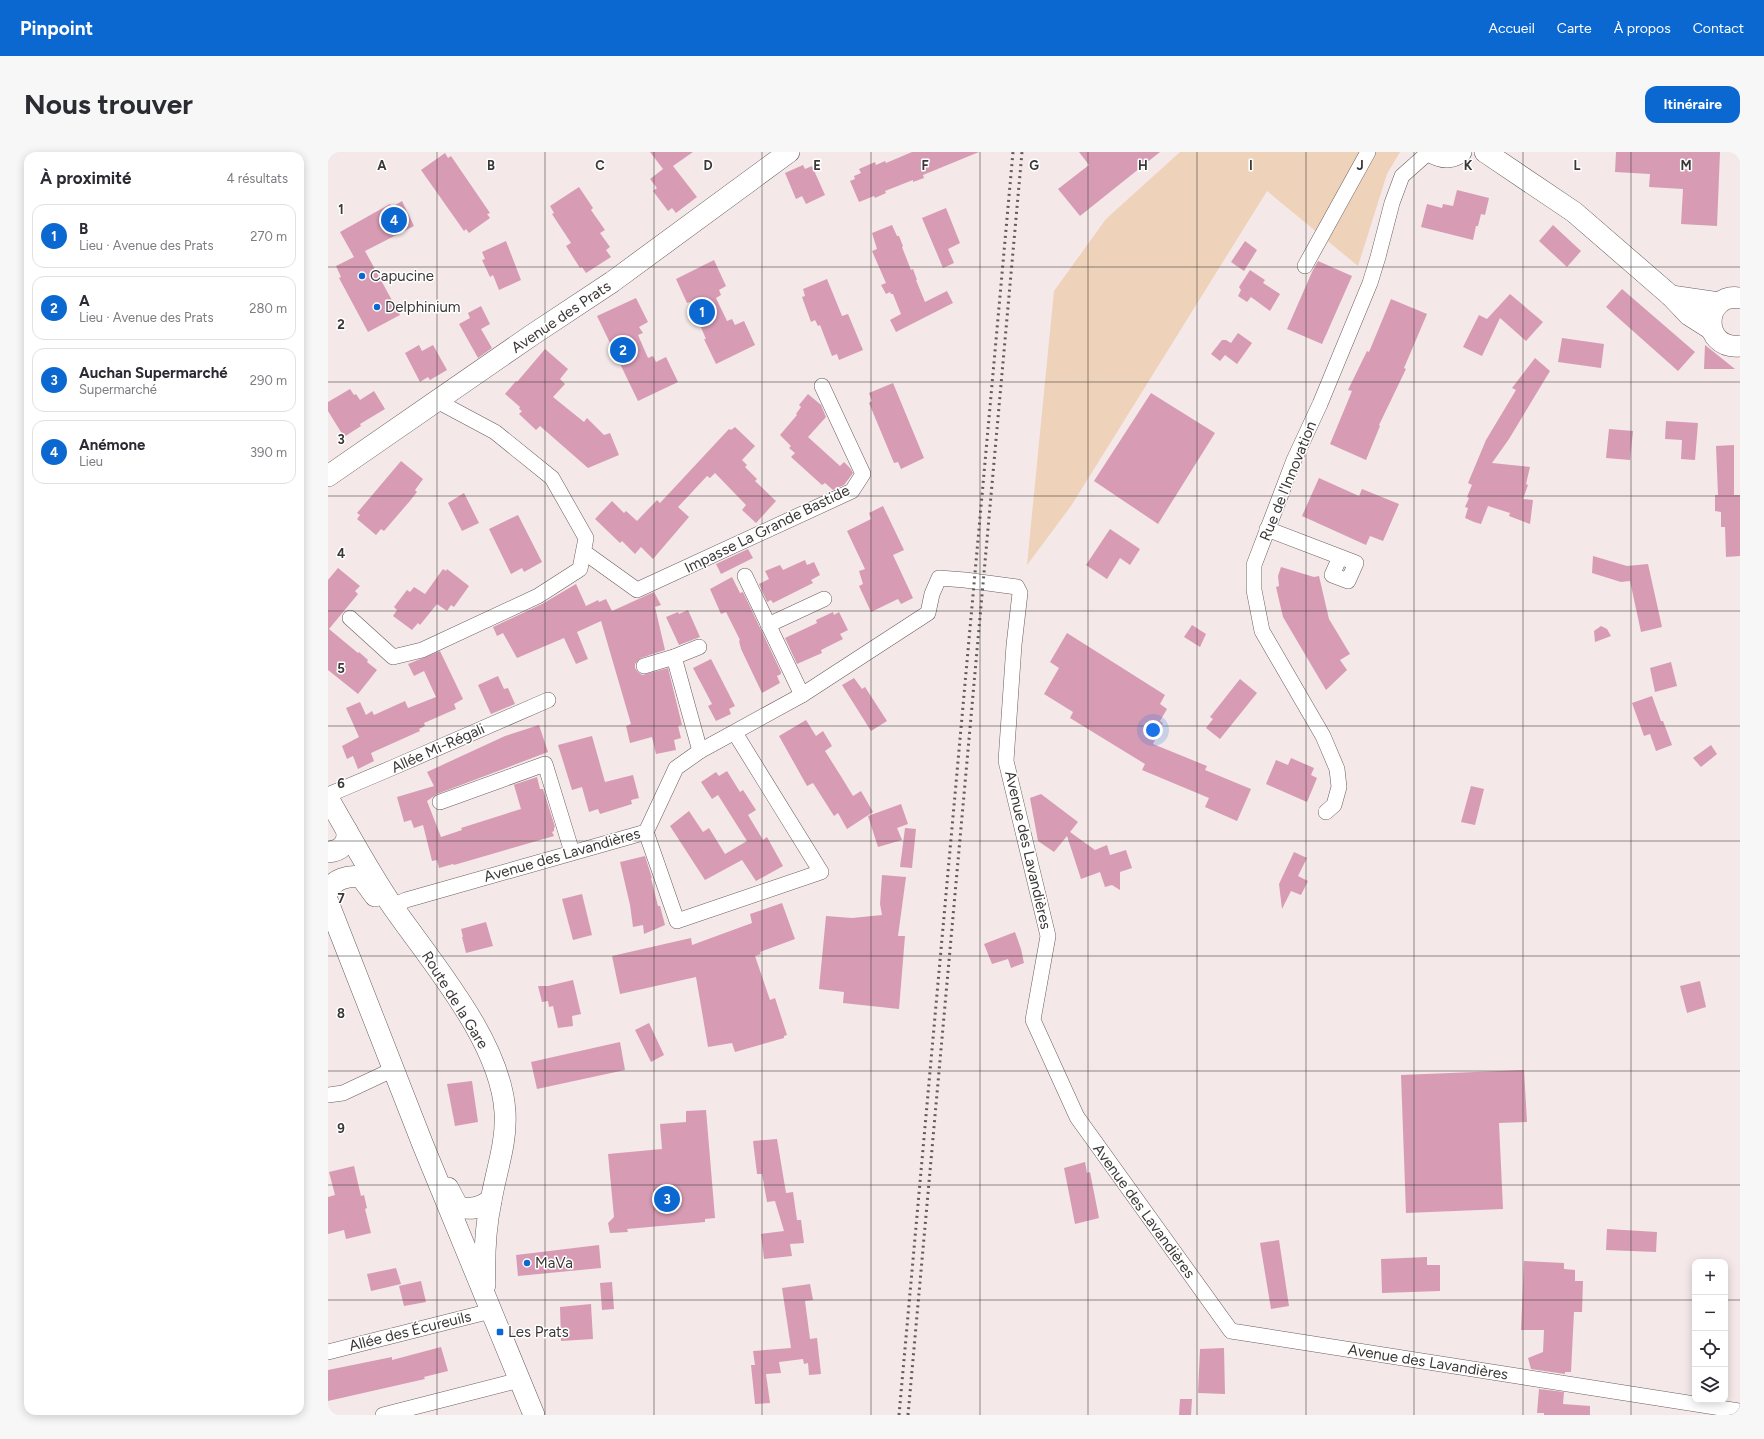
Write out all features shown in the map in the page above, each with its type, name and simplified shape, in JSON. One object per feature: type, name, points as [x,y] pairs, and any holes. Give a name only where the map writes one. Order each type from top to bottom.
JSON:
[{"type":"main road","name":"Avenue des Prats","points":[[328,476],[612,282],[789,152]]},
{"type":"main road","points":[[1430,152],[1444,157],[1452,157],[1460,152]]},
{"type":"main road","points":[[1485,152],[1574,212],[1671,296],[1689,315],[1711,329],[1720,341],[1738,349]]},
{"type":"main road","points":[[1671,296],[1734,297]]},
{"type":"main road","points":[[1711,329],[1711,315],[1734,297]]},
{"type":"main road","name":"Route de la Gare","points":[[328,798],[392,906],[458,998],[487,1047],[498,1075],[505,1110],[506,1131],[491,1200],[485,1239],[489,1304]]},
{"type":"main road","points":[[328,852],[337,851],[343,847],[348,838],[347,831]]},
{"type":"main road","points":[[328,891],[334,883],[340,879],[352,876],[361,877],[378,902],[392,906]]},
{"type":"main road","name":"Route de la Gare","points":[[328,902],[392,1070],[534,1415]]},
{"type":"main road","points":[[423,1145],[431,1151],[458,1207],[475,1209],[491,1200]]},
{"type":"street","points":[[1305,266],[1368,152]]},
{"type":"street","name":"Rue de l'Innovation","points":[[1326,812],[1334,805],[1340,787],[1337,769],[1323,736],[1262,631],[1255,597],[1254,565],[1267,529],[1282,497],[1294,460],[1320,404],[1370,283],[1392,203],[1402,176],[1430,152]]},
{"type":"street","name":"Impasse La Grande Bastide","points":[[584,552],[637,590],[852,491],[863,474],[822,386]]},
{"type":"street","points":[[350,618],[393,657],[422,650],[538,596],[580,569],[586,538],[552,478],[495,432],[437,401]]},
{"type":"street","points":[[1267,529],[1340,556]]},
{"type":"street","points":[[745,576],[802,695]]},
{"type":"street","name":"Avenue des Lavandières","points":[[392,906],[397,903],[572,852],[646,832],[676,768],[700,751],[802,695],[928,614],[932,594],[939,578],[1017,587],[1020,593],[1014,645],[1006,761],[1048,936],[1033,1020],[1077,1117],[1231,1331],[1740,1411]]},
{"type":"street","points":[[768,625],[824,599]]},
{"type":"street","points":[[644,666],[699,646]]},
{"type":"street","points":[[674,656],[700,751]]},
{"type":"street","name":"Allée Mi-Régali","points":[[328,794],[548,700]]},
{"type":"street","points":[[646,832],[677,921],[821,872],[735,733]]},
{"type":"street","points":[[440,802],[545,764],[572,852]]},
{"type":"street","points":[[328,1095],[343,1092],[392,1070]]},
{"type":"street","name":"Allée des Écureuils","points":[[328,1352],[489,1304]]},
{"type":"street","points":[[383,1415],[520,1380]]},
{"type":"shaded area","points":[[1180,152],[1400,152],[1387,174],[1358,266],[1267,191],[1071,506],[1027,565],[1054,291],[1106,219]]},
{"type":"building","points":[[650,152],[693,152],[673,166],[697,197],[676,213],[672,208],[668,211],[653,191],[657,188],[650,179],[663,169]]},
{"type":"building","points":[[912,152],[979,152],[923,175],[924,178],[913,182],[913,180],[885,191],[886,193],[875,198],[874,196],[859,202],[850,181],[855,179],[854,176],[861,173],[859,169],[875,162],[876,165],[885,161],[886,163]]},
{"type":"building","points":[[1079,152],[1160,152],[1080,216],[1058,189],[1089,165]]},
{"type":"building","points":[[1616,152],[1720,152],[1717,226],[1681,224],[1683,189],[1649,187],[1650,174],[1615,172]]},
{"type":"building","points":[[445,153],[448,158],[451,156],[490,213],[487,214],[490,218],[469,233],[466,229],[464,231],[421,170]]},
{"type":"building","points":[[803,165],[805,169],[812,166],[825,195],[806,204],[802,196],[796,199],[785,173]]},
{"type":"building","points":[[579,187],[593,208],[591,210],[605,230],[600,233],[610,247],[606,250],[611,257],[586,273],[582,267],[580,268],[566,246],[571,243],[552,214],[554,213],[550,206]]},
{"type":"building","points":[[1457,190],[1489,198],[1485,215],[1481,214],[1478,226],[1476,226],[1473,240],[1421,227],[1427,204],[1442,208],[1443,204],[1453,206]]},
{"type":"building","points":[[402,201],[414,226],[365,251],[400,315],[368,332],[339,278],[341,277],[336,266],[354,257],[340,232],[390,204],[392,207]]},
{"type":"building","points":[[946,208],[960,243],[948,249],[954,263],[943,268],[922,218]]},
{"type":"building","points":[[892,225],[897,236],[899,236],[911,270],[913,269],[925,302],[947,291],[953,303],[896,332],[890,320],[901,314],[893,294],[890,292],[886,294],[881,285],[886,283],[872,251],[877,249],[872,233]]},
{"type":"building","points":[[1553,225],[1581,251],[1567,267],[1539,241]]},
{"type":"building","points":[[506,241],[521,280],[499,290],[493,275],[490,277],[482,260],[485,259],[482,252]]},
{"type":"building","points":[[1245,241],[1257,250],[1244,271],[1231,262]]},
{"type":"building","points":[[714,260],[726,286],[719,290],[721,295],[716,298],[727,321],[732,319],[735,325],[744,321],[755,345],[716,364],[704,339],[706,339],[690,302],[687,303],[676,279]]},
{"type":"building","points":[[1318,261],[1352,276],[1322,344],[1287,329]]},
{"type":"building","points":[[1250,270],[1265,280],[1263,283],[1280,294],[1270,311],[1251,297],[1247,302],[1238,296],[1241,290],[1239,287]]},
{"type":"building","points":[[827,279],[842,316],[848,314],[863,350],[839,360],[837,354],[832,356],[820,325],[818,326],[815,320],[811,322],[802,297],[805,296],[803,289]]},
{"type":"building","points":[[1622,289],[1695,352],[1678,371],[1606,307]]},
{"type":"building","points":[[1510,294],[1543,322],[1526,341],[1500,318],[1482,356],[1463,347],[1479,315],[1487,319]]},
{"type":"building","points":[[636,298],[648,322],[639,327],[643,333],[638,335],[648,358],[653,356],[656,362],[666,357],[678,382],[638,401],[597,316]]},
{"type":"building","points":[[1391,299],[1427,314],[1404,368],[1406,369],[1379,425],[1380,426],[1366,460],[1330,444],[1352,391],[1348,390],[1367,351],[1369,352]]},
{"type":"building","points":[[481,306],[490,324],[481,329],[492,348],[478,358],[459,324],[470,318],[468,313]]},
{"type":"building","points":[[1238,333],[1252,343],[1237,364],[1225,355],[1220,361],[1211,354],[1222,340],[1226,340],[1231,343]]},
{"type":"building","points":[[1562,338],[1604,344],[1601,368],[1558,362]]},
{"type":"building","points":[[419,345],[422,351],[433,345],[447,370],[430,380],[428,377],[420,382],[405,353]]},
{"type":"building","points":[[1705,345],[1735,369],[1704,369]]},
{"type":"building","points":[[545,349],[568,369],[560,379],[565,384],[553,397],[584,422],[587,418],[604,435],[610,433],[619,455],[588,468],[540,426],[536,430],[519,414],[522,411],[519,409],[520,407],[505,394]]},
{"type":"building","points":[[1535,358],[1550,371],[1509,439],[1492,463],[1530,467],[1526,484],[1528,485],[1523,499],[1533,500],[1530,524],[1509,516],[1510,513],[1488,506],[1481,524],[1474,522],[1465,518],[1468,508],[1465,507],[1469,498],[1467,497],[1472,485],[1468,483],[1486,440],[1516,390],[1512,388]]},
{"type":"building","points":[[893,383],[924,458],[901,469],[898,462],[894,463],[869,403],[872,401],[869,393]]},
{"type":"building","points":[[350,389],[360,400],[374,391],[385,409],[360,424],[361,426],[344,437],[328,411],[328,402]]},
{"type":"building","points":[[1151,393],[1215,433],[1158,524],[1094,481]]},
{"type":"building","points":[[808,394],[821,405],[826,417],[808,437],[840,466],[844,462],[853,473],[844,485],[833,490],[825,483],[822,485],[791,457],[795,453],[789,448],[791,446],[780,435],[797,415],[796,414],[801,407],[799,405]]},
{"type":"building","points":[[1666,421],[1698,423],[1695,460],[1681,459],[1682,440],[1665,439]]},
{"type":"building","points":[[735,427],[755,446],[742,460],[747,465],[745,467],[757,479],[755,481],[776,501],[756,523],[742,510],[746,505],[715,473],[710,478],[707,476],[678,507],[689,517],[653,559],[641,547],[635,554],[622,541],[620,543],[595,519],[612,501],[624,513],[626,511],[637,521],[657,500],[660,503],[729,429],[731,430]]},
{"type":"building","points":[[1609,429],[1633,431],[1630,460],[1606,458]]},
{"type":"building","points":[[1734,445],[1734,495],[1740,495],[1740,556],[1726,557],[1725,527],[1721,527],[1721,512],[1715,511],[1715,495],[1718,495],[1716,446]]},
{"type":"building","points":[[401,461],[423,479],[415,490],[417,492],[409,502],[384,531],[381,529],[376,535],[357,519],[360,515],[357,513]]},
{"type":"building","points":[[1319,478],[1359,496],[1362,489],[1399,504],[1383,541],[1370,536],[1366,545],[1302,516]]},
{"type":"building","points":[[464,493],[479,523],[462,531],[448,503]]},
{"type":"building","points":[[883,506],[904,550],[893,555],[913,598],[901,604],[898,599],[871,612],[859,586],[863,584],[859,571],[865,569],[847,531],[871,519],[869,513]]},
{"type":"building","points":[[518,515],[542,562],[524,572],[522,568],[511,574],[489,529]]},
{"type":"building","points":[[1110,529],[1140,549],[1130,565],[1120,558],[1107,579],[1086,565]]},
{"type":"building","points":[[748,549],[753,558],[721,574],[716,564]]},
{"type":"building","points":[[1593,556],[1627,566],[1648,564],[1662,627],[1641,632],[1630,581],[1621,582],[1592,573]]},
{"type":"building","points":[[805,560],[807,565],[814,562],[820,575],[811,580],[813,583],[773,603],[771,600],[767,602],[759,584],[769,579],[765,571],[780,565],[783,570]]},
{"type":"building","points":[[1281,567],[1314,577],[1319,576],[1329,619],[1350,654],[1340,660],[1347,670],[1326,690],[1283,617],[1276,587],[1279,586],[1278,576]]},
{"type":"building","points":[[338,568],[360,586],[355,591],[358,594],[329,629],[358,653],[359,652],[368,660],[367,662],[377,670],[358,694],[328,670],[328,580]]},
{"type":"building","points":[[443,569],[446,571],[447,569],[469,586],[454,607],[451,605],[447,611],[437,604],[420,625],[418,623],[412,630],[393,616],[397,610],[394,607],[407,590],[410,592],[414,587],[425,594]]},
{"type":"building","points":[[732,577],[740,593],[743,592],[781,672],[781,674],[777,676],[780,683],[762,693],[741,649],[740,640],[726,612],[721,614],[710,589]]},
{"type":"building","points":[[576,584],[586,606],[598,600],[599,602],[606,599],[612,611],[654,592],[661,605],[655,607],[665,650],[641,658],[635,664],[635,668],[642,675],[668,668],[682,725],[678,726],[681,738],[674,740],[676,750],[656,754],[652,737],[630,743],[626,726],[631,724],[601,621],[577,632],[588,659],[576,664],[564,638],[517,658],[503,633],[497,636],[493,627],[542,604]]},
{"type":"building","points":[[688,610],[700,637],[679,645],[666,617]]},
{"type":"building","points":[[833,612],[834,615],[839,612],[848,630],[840,634],[843,639],[821,650],[822,653],[797,664],[785,638],[817,623],[816,620]]},
{"type":"building","points":[[1192,625],[1206,634],[1200,647],[1184,637]]},
{"type":"building","points":[[1601,626],[1607,629],[1611,636],[1595,642],[1594,631]]},
{"type":"building","points":[[1067,633],[1165,695],[1160,704],[1167,709],[1160,721],[1163,723],[1153,744],[1207,766],[1205,770],[1251,789],[1237,821],[1205,807],[1209,798],[1142,770],[1145,764],[1070,718],[1073,712],[1044,694],[1059,668],[1050,662]]},
{"type":"building","points":[[440,651],[463,699],[454,704],[456,709],[424,723],[425,726],[419,729],[420,731],[371,753],[374,761],[358,769],[353,756],[347,759],[342,746],[359,737],[346,708],[360,702],[366,715],[372,711],[374,715],[405,701],[408,708],[436,697],[424,671],[414,676],[408,664]]},
{"type":"building","points":[[711,659],[735,706],[729,709],[731,714],[716,721],[708,706],[712,704],[693,668]]},
{"type":"building","points":[[1671,662],[1677,686],[1655,692],[1650,668]]},
{"type":"building","points":[[498,676],[504,689],[508,688],[515,704],[491,714],[478,685]]},
{"type":"building","points":[[854,678],[862,689],[865,687],[887,721],[871,731],[842,685]]},
{"type":"building","points":[[1240,679],[1257,693],[1220,739],[1206,728],[1213,719],[1210,717]]},
{"type":"building","points":[[1652,696],[1672,745],[1656,751],[1650,734],[1644,736],[1632,703]]},
{"type":"building","points":[[806,720],[816,736],[823,731],[832,746],[825,751],[853,796],[861,791],[873,812],[847,829],[838,813],[834,816],[813,783],[807,786],[779,736]]},
{"type":"building","points":[[539,725],[548,752],[437,794],[427,801],[441,837],[462,830],[461,828],[521,809],[513,785],[537,777],[540,789],[543,789],[555,827],[554,831],[552,832],[554,836],[439,868],[437,860],[432,861],[423,825],[414,828],[411,820],[404,822],[397,797],[434,786],[427,772],[505,736]]},
{"type":"building","points":[[592,736],[605,782],[633,775],[639,798],[631,800],[632,804],[600,814],[598,809],[589,812],[582,787],[572,790],[558,745]]},
{"type":"building","points":[[1711,745],[1717,754],[1701,767],[1693,758]]},
{"type":"building","points":[[1291,758],[1314,768],[1311,775],[1317,778],[1307,802],[1266,784],[1276,760],[1288,765]]},
{"type":"building","points":[[727,771],[740,792],[743,790],[756,810],[748,815],[763,840],[767,837],[783,866],[756,881],[742,860],[705,880],[670,826],[689,811],[703,832],[709,828],[725,854],[747,841],[718,795],[712,799],[701,782],[716,772],[719,776]]},
{"type":"building","points":[[1471,786],[1484,789],[1475,825],[1461,822]]},
{"type":"building","points":[[1041,794],[1078,822],[1070,832],[1095,850],[1107,845],[1110,855],[1126,850],[1132,868],[1120,872],[1120,890],[1112,885],[1105,887],[1100,872],[1081,879],[1067,836],[1054,852],[1038,841],[1030,798]]},
{"type":"building","points":[[901,804],[908,824],[897,828],[902,840],[878,847],[868,816]]},
{"type":"building","points":[[905,828],[916,829],[912,868],[900,867]]},
{"type":"building","points":[[1294,852],[1307,858],[1298,876],[1308,881],[1301,895],[1291,891],[1282,909],[1279,884]]},
{"type":"building","points":[[645,856],[652,878],[658,906],[660,906],[665,925],[644,934],[643,925],[633,927],[630,905],[620,862]]},
{"type":"building","points":[[882,875],[906,877],[898,936],[905,936],[899,1009],[843,1003],[844,992],[819,989],[826,916],[852,918],[882,915],[880,904]]},
{"type":"building","points":[[582,894],[592,935],[573,940],[562,899]]},
{"type":"building","points":[[782,903],[795,939],[760,952],[761,954],[755,956],[770,1000],[775,998],[787,1035],[784,1036],[784,1038],[735,1052],[732,1043],[708,1047],[696,977],[620,994],[612,956],[691,938],[692,945],[752,923],[750,914]]},
{"type":"building","points":[[486,922],[493,946],[466,953],[461,929]]},
{"type":"building","points":[[1015,932],[1024,963],[1011,968],[1008,959],[992,964],[984,944]]},
{"type":"building","points":[[573,980],[581,1014],[572,1016],[573,1026],[558,1028],[553,1006],[549,1007],[548,1001],[542,1002],[538,986],[548,986]]},
{"type":"building","points":[[1700,981],[1706,1007],[1687,1013],[1680,986]]},
{"type":"building","points":[[649,1023],[664,1055],[651,1062],[635,1030]]},
{"type":"building","points":[[620,1042],[625,1070],[537,1089],[531,1062]]},
{"type":"building","points":[[1524,1070],[1527,1122],[1499,1123],[1503,1209],[1406,1213],[1401,1075]]},
{"type":"building","points":[[472,1081],[478,1122],[455,1126],[447,1084]]},
{"type":"building","points":[[706,1110],[715,1218],[705,1219],[705,1222],[627,1229],[628,1232],[610,1233],[608,1223],[614,1217],[608,1154],[662,1149],[660,1124],[686,1122],[686,1111]]},
{"type":"building","points":[[777,1139],[786,1193],[793,1192],[797,1220],[801,1220],[804,1243],[790,1244],[792,1256],[764,1259],[761,1234],[784,1231],[775,1201],[767,1202],[762,1174],[757,1174],[753,1141]]},
{"type":"building","points":[[1085,1162],[1087,1173],[1090,1172],[1099,1218],[1075,1224],[1064,1168]]},
{"type":"building","points":[[354,1166],[361,1196],[364,1195],[367,1208],[365,1209],[371,1233],[346,1239],[344,1230],[328,1234],[328,1197],[335,1195],[329,1172]]},
{"type":"building","points":[[1607,1229],[1657,1232],[1656,1252],[1606,1250]]},
{"type":"building","points":[[1279,1240],[1289,1306],[1271,1309],[1260,1243]]},
{"type":"building","points":[[599,1245],[601,1268],[518,1276],[516,1255]]},
{"type":"building","points":[[1427,1257],[1427,1265],[1440,1265],[1440,1291],[1382,1293],[1381,1259]]},
{"type":"building","points":[[1524,1261],[1564,1263],[1564,1269],[1575,1270],[1575,1281],[1583,1281],[1582,1312],[1574,1312],[1571,1372],[1565,1372],[1565,1374],[1531,1369],[1528,1358],[1543,1352],[1544,1330],[1521,1330]]},
{"type":"building","points":[[396,1268],[401,1284],[371,1291],[367,1274]]},
{"type":"building","points":[[421,1281],[426,1302],[404,1306],[399,1286]]},
{"type":"building","points":[[612,1282],[614,1309],[602,1310],[600,1283]]},
{"type":"building","points":[[810,1284],[813,1300],[805,1301],[810,1339],[817,1338],[821,1374],[809,1375],[808,1363],[804,1364],[803,1359],[779,1362],[781,1373],[766,1374],[770,1403],[755,1404],[751,1365],[755,1365],[753,1351],[791,1348],[782,1288]]},
{"type":"building","points":[[591,1304],[593,1339],[561,1341],[560,1307]]},
{"type":"building","points":[[441,1347],[448,1371],[424,1377],[425,1379],[328,1401],[328,1370],[392,1357],[392,1360]]},
{"type":"building","points":[[1224,1348],[1225,1394],[1198,1393],[1200,1349]]},
{"type":"building","points":[[1539,1389],[1564,1392],[1563,1404],[1590,1406],[1590,1415],[1544,1415],[1544,1413],[1537,1413]]},
{"type":"building","points":[[1180,1399],[1192,1399],[1191,1415],[1179,1415]]},
{"type":"railway","points":[[899,1415],[1013,152]]},
{"type":"railway","points":[[908,1415],[1022,152]]},
{"type":"place","name":"Anémone","points":[[394,220]]},
{"type":"place","name":"Capucine","points":[[362,276]]},
{"type":"place","name":"Delphinium","points":[[377,307]]},
{"type":"place","name":"B","points":[[702,312]]},
{"type":"place","name":"A","points":[[623,350]]},
{"type":"place","name":"Auchan Supermarché","points":[[667,1199]]},
{"type":"place","name":"MaVa","points":[[527,1263]]},
{"type":"place","name":"Les Prats","points":[[500,1332]]}]
